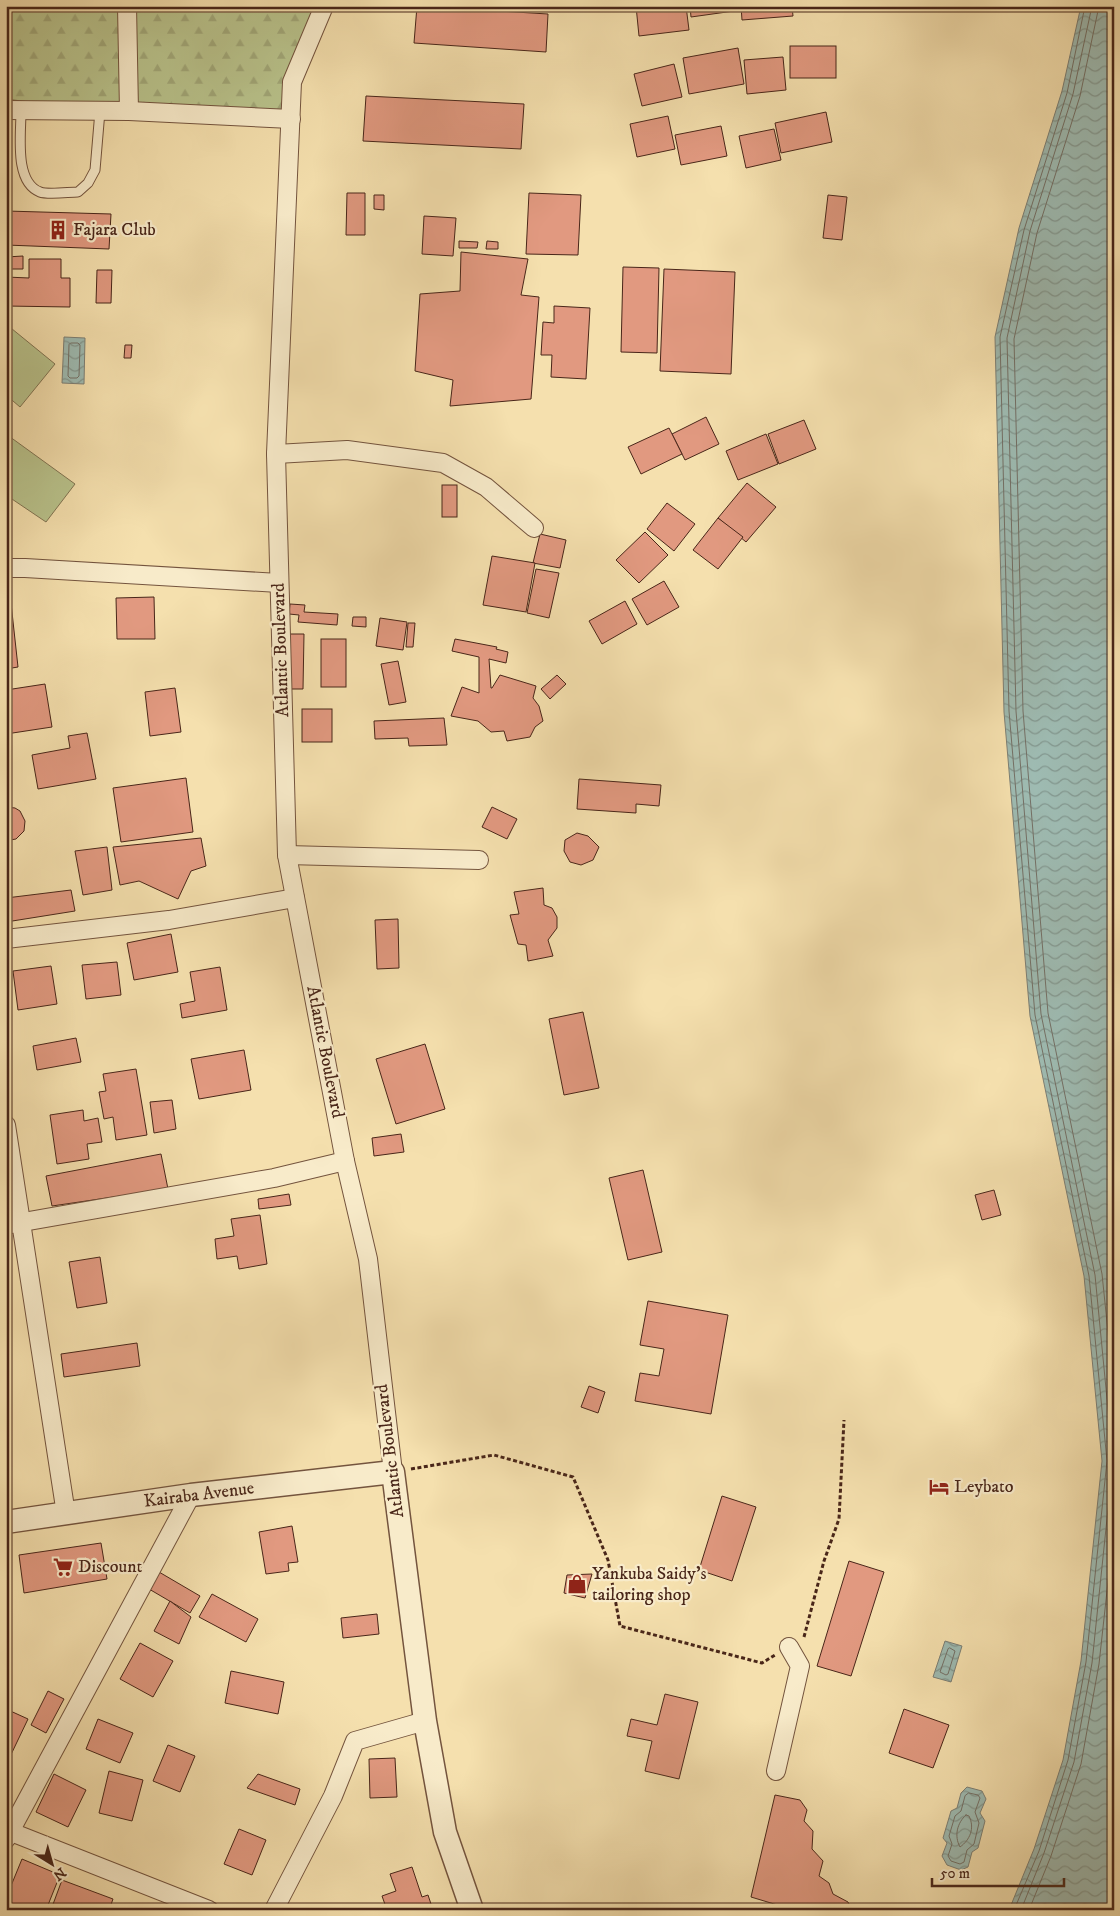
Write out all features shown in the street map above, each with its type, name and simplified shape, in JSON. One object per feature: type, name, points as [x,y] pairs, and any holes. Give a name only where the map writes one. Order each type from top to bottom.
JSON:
[{"type":"street","points":[[127,6],[129,112]]},
{"type":"street","name":"Atlantic Boulevard","points":[[324,6],[292,82],[276,454],[287,855],[345,1161],[368,1259],[425,1720],[445,1832],[472,1910]]},
{"type":"street","points":[[14,111],[100,111],[291,119]]},
{"type":"street","points":[[276,454],[347,450],[443,463],[486,488],[534,528]]},
{"type":"street","points":[[6,568],[279,583]]},
{"type":"street","points":[[287,855],[480,860]]},
{"type":"street","points":[[6,939],[169,920],[295,898]]},
{"type":"street","points":[[6,1125],[14,1224],[66,1514]]},
{"type":"street","points":[[14,1224],[274,1178],[345,1161]]},
{"type":"street","name":"Kairaba Avenue","points":[[6,1522],[191,1495],[393,1472]]},
{"type":"street","points":[[191,1495],[8,1834],[209,1910]]},
{"type":"street","points":[[776,1771],[800,1666],[789,1647]]},
{"type":"street","points":[[274,1910],[333,1796],[355,1741],[425,1720]]},
{"type":"lane","points":[[14,111],[22,169],[27,183],[41,193],[78,192],[88,183],[94,170],[100,111]]},
{"type":"path","points":[[393,1472],[494,1455],[573,1477],[608,1560],[620,1626],[762,1663],[804,1637],[824,1561],[839,1518],[844,1420]]},
{"type":"green space","points":[[6,6],[232,6],[238,11],[242,6],[325,6],[292,82],[291,119],[100,111],[6,99]]},
{"type":"green space","points":[[6,324],[55,364],[20,407],[6,395]]},
{"type":"green space","points":[[6,434],[75,484],[46,522],[6,495]]},
{"type":"water","points":[[1081,6],[1114,6],[1114,1910],[1009,1910],[1034,1849],[1063,1760],[1081,1661],[1102,1461],[1084,1276],[1030,1016],[1004,712],[995,337],[1019,228],[1062,91]]},
{"type":"water","points":[[64,337],[85,338],[84,384],[62,383]]},
{"type":"water","points":[[945,1641],[962,1646],[951,1682],[933,1677]]},
{"type":"water","points":[[967,1787],[982,1791],[986,1799],[980,1813],[985,1821],[978,1848],[972,1852],[968,1867],[961,1870],[947,1865],[942,1856],[947,1843],[943,1838],[951,1811],[957,1808],[961,1793]]},
{"type":"building","points":[[417,6],[548,14],[546,52],[414,43]]},
{"type":"building","points":[[636,6],[686,6],[689,30],[639,36]]},
{"type":"building","points":[[690,6],[733,6],[734,11],[691,17]]},
{"type":"building","points":[[741,6],[792,6],[793,16],[742,20]]},
{"type":"building","points":[[790,46],[836,46],[836,78],[790,78]]},
{"type":"building","points":[[738,48],[744,84],[689,94],[683,58]]},
{"type":"building","points":[[783,57],[786,90],[747,94],[744,60]]},
{"type":"building","points":[[674,64],[682,97],[642,106],[634,74]]},
{"type":"building","points":[[366,96],[524,104],[521,149],[363,141]]},
{"type":"building","points":[[826,112],[832,142],[781,153],[775,123]]},
{"type":"building","points":[[668,116],[675,149],[637,157],[630,124]]},
{"type":"building","points":[[721,126],[727,156],[681,165],[675,135]]},
{"type":"building","points":[[774,129],[781,160],[746,168],[739,136]]},
{"type":"building","points":[[347,193],[365,193],[365,235],[346,235]]},
{"type":"building","points":[[529,193],[581,195],[578,255],[526,254]]},
{"type":"building","points":[[374,195],[384,195],[384,210],[374,209]]},
{"type":"building","points":[[828,195],[847,197],[842,240],[823,238]]},
{"type":"building","name":"Fajara Club","points":[[6,211],[111,214],[109,249],[6,245]]},
{"type":"building","points":[[424,216],[456,218],[453,256],[422,254]]},
{"type":"building","points":[[459,241],[478,242],[477,248],[459,248]]},
{"type":"building","points":[[487,241],[498,242],[498,249],[486,249]]},
{"type":"building","points":[[461,252],[528,259],[521,295],[539,297],[531,399],[450,406],[453,380],[415,371],[420,294],[460,291]]},
{"type":"building","points":[[23,256],[23,269],[6,269],[6,257]]},
{"type":"building","points":[[29,259],[61,259],[61,278],[70,278],[70,307],[6,306],[6,277],[29,278]]},
{"type":"building","points":[[623,267],[659,268],[657,353],[621,352]]},
{"type":"building","points":[[664,269],[735,272],[731,374],[660,371]]},
{"type":"building","points":[[97,270],[112,270],[111,303],[96,303]]},
{"type":"building","points":[[554,306],[590,308],[586,379],[551,377],[552,355],[541,355],[543,322],[554,323]]},
{"type":"building","points":[[125,345],[132,345],[131,358],[124,358]]},
{"type":"building","points":[[706,417],[719,444],[685,460],[672,434]]},
{"type":"building","points":[[804,420],[816,449],[779,464],[768,434]]},
{"type":"building","points":[[669,428],[682,454],[641,474],[628,447]]},
{"type":"building","points":[[766,434],[778,464],[738,480],[726,451]]},
{"type":"building","points":[[747,483],[776,507],[746,542],[718,518]]},
{"type":"building","points":[[442,485],[457,485],[457,517],[442,517]]},
{"type":"building","points":[[667,503],[695,524],[674,551],[647,529]]},
{"type":"building","points":[[718,518],[743,537],[718,569],[693,550]]},
{"type":"building","points":[[645,532],[668,555],[639,583],[616,560]]},
{"type":"building","points":[[540,534],[566,540],[560,568],[533,563]]},
{"type":"building","points":[[492,556],[535,563],[526,612],[483,605]]},
{"type":"building","points":[[536,569],[559,573],[549,618],[527,613]]},
{"type":"building","points":[[664,581],[679,607],[647,625],[632,599]]},
{"type":"building","points":[[9,585],[18,667],[6,669],[6,586]]},
{"type":"building","points":[[154,597],[155,639],[117,639],[116,598]]},
{"type":"building","points":[[625,601],[637,624],[602,644],[589,621]]},
{"type":"building","points":[[290,604],[305,605],[304,612],[338,614],[337,625],[298,622],[299,615],[289,614]]},
{"type":"building","points":[[353,617],[366,617],[366,627],[352,626]]},
{"type":"building","points":[[380,618],[407,622],[403,650],[376,646]]},
{"type":"building","points":[[408,623],[415,623],[413,647],[406,647]]},
{"type":"building","points":[[289,634],[304,634],[303,689],[288,689]]},
{"type":"building","points":[[321,639],[346,639],[346,687],[321,687]]},
{"type":"building","points":[[455,639],[497,647],[496,649],[508,652],[506,663],[489,659],[491,688],[500,675],[536,686],[533,698],[539,706],[543,721],[535,727],[530,737],[507,741],[504,731],[491,732],[478,721],[451,716],[462,687],[479,693],[479,657],[452,651]]},
{"type":"building","points":[[398,661],[406,702],[389,705],[381,664]]},
{"type":"building","points":[[557,675],[566,684],[550,699],[541,689]]},
{"type":"building","points":[[45,684],[52,727],[6,734],[6,690]]},
{"type":"building","points":[[175,688],[181,732],[150,736],[145,692]]},
{"type":"building","points":[[302,709],[332,709],[332,742],[302,742]]},
{"type":"building","points":[[444,718],[447,745],[409,746],[408,738],[375,739],[374,721]]},
{"type":"building","points":[[87,733],[96,779],[38,789],[32,755],[70,748],[68,736]]},
{"type":"building","points":[[186,778],[193,832],[121,842],[113,788]]},
{"type":"building","points":[[579,779],[661,785],[659,806],[636,804],[636,813],[577,809]]},
{"type":"building","points":[[6,807],[15,808],[20,811],[25,821],[24,831],[16,839],[6,840]]},
{"type":"building","points":[[492,807],[517,819],[507,839],[482,827]]},
{"type":"building","points":[[577,833],[588,836],[599,847],[593,860],[581,865],[570,862],[564,851],[565,840]]},
{"type":"building","points":[[201,838],[206,866],[191,871],[178,899],[139,881],[120,885],[113,847]]},
{"type":"building","points":[[107,847],[112,890],[83,895],[75,851]]},
{"type":"building","points":[[543,888],[544,905],[552,908],[557,917],[557,928],[548,940],[553,956],[528,961],[526,945],[518,944],[510,915],[519,914],[514,892]]},
{"type":"building","points":[[71,890],[75,911],[6,922],[6,898]]},
{"type":"building","points":[[398,919],[399,968],[377,969],[375,920]]},
{"type":"building","points":[[171,934],[178,972],[134,980],[127,943]]},
{"type":"building","points":[[117,962],[121,995],[86,999],[82,965]]},
{"type":"building","points":[[51,966],[57,1004],[18,1010],[13,971]]},
{"type":"building","points":[[220,967],[227,1010],[182,1018],[180,1004],[195,1001],[190,972]]},
{"type":"building","points":[[583,1012],[599,1088],[564,1095],[549,1019]]},
{"type":"building","points":[[76,1038],[81,1062],[37,1070],[33,1046]]},
{"type":"building","points":[[425,1044],[445,1109],[396,1124],[376,1059]]},
{"type":"building","points":[[244,1050],[251,1090],[199,1099],[191,1059]]},
{"type":"building","points":[[136,1069],[147,1135],[116,1140],[113,1117],[104,1119],[99,1092],[106,1091],[103,1074]]},
{"type":"building","points":[[172,1100],[176,1129],[154,1133],[150,1102]]},
{"type":"building","points":[[83,1110],[84,1121],[98,1118],[102,1142],[87,1144],[89,1159],[57,1164],[50,1115]]},
{"type":"building","points":[[401,1134],[404,1152],[374,1156],[372,1138]]},
{"type":"building","points":[[161,1154],[168,1189],[52,1206],[46,1176]]},
{"type":"building","points":[[643,1170],[662,1252],[628,1260],[609,1178]]},
{"type":"building","points":[[994,1190],[1001,1215],[982,1220],[975,1195]]},
{"type":"building","points":[[289,1194],[291,1205],[259,1209],[258,1199]]},
{"type":"building","points":[[260,1215],[267,1264],[239,1269],[237,1256],[217,1259],[215,1239],[234,1236],[231,1219]]},
{"type":"building","points":[[100,1257],[107,1303],[77,1308],[69,1262]]},
{"type":"building","points":[[648,1301],[728,1315],[711,1414],[635,1401],[640,1373],[659,1376],[664,1349],[640,1345]]},
{"type":"building","points":[[137,1343],[140,1366],[64,1377],[61,1354]]},
{"type":"building","points":[[589,1386],[605,1392],[598,1413],[581,1407]]},
{"type":"building","points":[[722,1496],[756,1507],[732,1581],[699,1570]]},
{"type":"building","points":[[292,1526],[298,1562],[288,1563],[289,1571],[266,1574],[259,1532]]},
{"type":"building","name":"Discount","points":[[101,1543],[107,1579],[24,1593],[19,1555]]},
{"type":"building","points":[[849,1561],[884,1572],[851,1676],[817,1666]]},
{"type":"building","points":[[159,1572],[200,1596],[190,1613],[149,1589]]},
{"type":"building","name":"Yankuba Saidy's tailoring shop","points":[[592,1574],[585,1598],[564,1593],[567,1575]]},
{"type":"building","points":[[212,1594],[258,1619],[246,1642],[199,1617]]},
{"type":"building","points":[[170,1601],[191,1617],[179,1644],[154,1631]]},
{"type":"building","points":[[377,1614],[379,1634],[343,1638],[341,1618]]},
{"type":"building","points":[[140,1643],[173,1661],[153,1697],[120,1679]]},
{"type":"building","points":[[231,1671],[284,1682],[278,1714],[225,1703]]},
{"type":"building","points":[[48,1691],[64,1699],[46,1733],[31,1725]]},
{"type":"building","points":[[665,1694],[698,1702],[679,1779],[645,1771],[652,1741],[627,1736],[631,1719],[657,1725]]},
{"type":"building","points":[[6,1709],[28,1719],[6,1765]]},
{"type":"building","points":[[904,1709],[949,1725],[933,1768],[889,1753]]},
{"type":"building","points":[[98,1719],[133,1733],[120,1763],[86,1749]]},
{"type":"building","points":[[168,1745],[195,1756],[180,1792],[153,1781]]},
{"type":"building","points":[[395,1758],[397,1797],[370,1798],[369,1759]]},
{"type":"building","points":[[109,1771],[143,1780],[132,1821],[99,1813]]},
{"type":"building","points":[[54,1774],[86,1790],[68,1827],[36,1812]]},
{"type":"building","points":[[258,1774],[300,1789],[295,1805],[247,1788]]},
{"type":"building","points":[[775,1795],[800,1800],[807,1810],[804,1821],[813,1831],[812,1849],[823,1861],[819,1876],[829,1883],[833,1894],[848,1902],[852,1910],[794,1910],[751,1897]]},
{"type":"building","points":[[239,1829],[266,1840],[252,1875],[224,1864]]},
{"type":"building","points":[[22,1859],[60,1875],[46,1910],[6,1910],[6,1898]]},
{"type":"building","points":[[412,1867],[422,1897],[428,1895],[433,1910],[387,1910],[382,1896],[396,1891],[390,1874]]},
{"type":"building","points":[[62,1880],[113,1899],[109,1910],[59,1910],[52,1907]]},
{"type":"place","name":"Fajara Club","points":[[58,230]]},
{"type":"place","name":"Leybato","points":[[939,1487]]},
{"type":"place","name":"Discount","points":[[63,1567]]},
{"type":"place","name":"Yankuba Saidy's tailoring shop","points":[[577,1584]]}]
